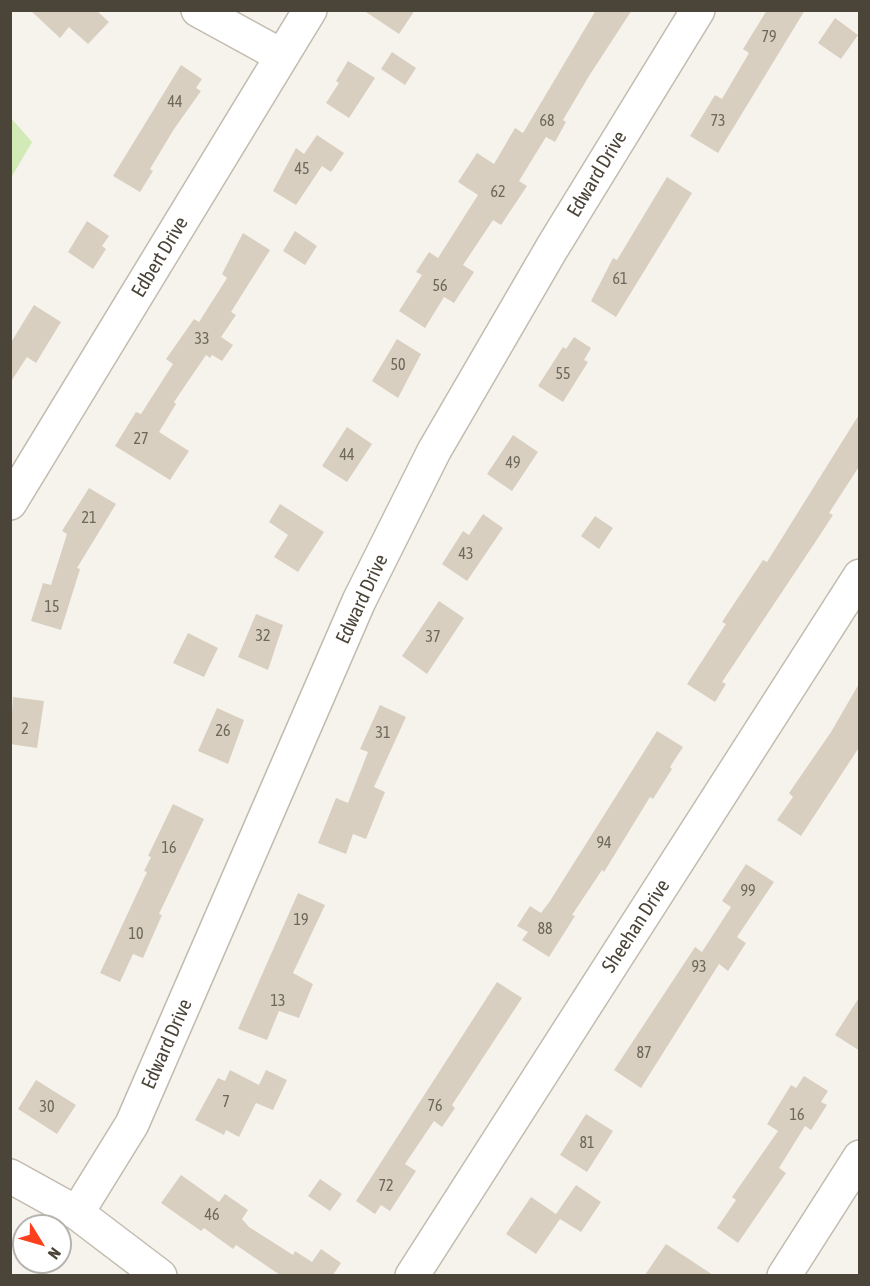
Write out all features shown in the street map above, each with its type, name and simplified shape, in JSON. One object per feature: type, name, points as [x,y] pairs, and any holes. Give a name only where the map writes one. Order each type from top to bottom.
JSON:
[{"type":"street","points":[[198,10],[282,56]]},
{"type":"street","name":"Edbert Drive","points":[[10,503],[310,10]]},
{"type":"street","name":"Edward Drive","points":[[77,1213],[132,1124],[359,601],[434,451],[559,238],[698,10]]},
{"type":"street","name":"Sheehan Drive","points":[[412,1275],[860,576]]},
{"type":"street","points":[[784,1275],[856,1169]]},
{"type":"street","points":[[10,1176],[77,1213],[160,1275]]},
{"type":"green space","points":[[10,117],[32,142],[11,178],[10,178]]},
{"type":"building","points":[[30,10],[96,10],[109,22],[88,44],[69,27],[60,38]]},
{"type":"building","points":[[363,10],[415,10],[399,34]]},
{"type":"building","points":[[596,10],[632,10],[563,120],[566,122],[555,142],[546,137],[519,181],[527,186],[501,225],[493,220],[463,265],[474,272],[454,303],[444,297],[425,328],[399,311],[422,275],[416,272],[429,252],[438,258],[478,195],[458,182],[477,153],[494,164],[515,128],[523,133]]},
{"type":"building","points":[[767,10],[805,10],[718,153],[690,136],[715,95],[722,99],[749,53],[743,49]]},
{"type":"building","points":[[835,18],[858,35],[841,59],[818,43]]},
{"type":"building","points":[[392,52],[416,68],[405,85],[381,69]]},
{"type":"building","points":[[348,61],[375,78],[349,118],[326,103],[339,83],[336,81]]},
{"type":"building","points":[[181,65],[202,79],[196,88],[201,91],[174,129],[150,169],[153,171],[140,192],[113,176]]},
{"type":"building","points":[[317,135],[344,153],[331,172],[322,166],[296,205],[273,191],[296,148],[304,154]]},
{"type":"building","points":[[667,177],[692,193],[616,317],[591,301],[613,258],[617,260]]},
{"type":"building","points":[[87,221],[109,236],[102,246],[106,249],[93,269],[68,252]]},
{"type":"building","points":[[295,231],[317,246],[305,265],[283,251]]},
{"type":"building","points":[[243,233],[270,250],[231,312],[236,315],[221,337],[233,345],[222,361],[212,355],[210,358],[206,355],[174,402],[176,404],[159,432],[189,451],[170,480],[115,446],[136,412],[141,414],[173,364],[166,359],[194,319],[199,322],[227,278],[222,274]]},
{"type":"building","points":[[34,305],[61,322],[36,363],[27,357],[10,383],[10,344]]},
{"type":"building","points":[[574,337],[591,348],[584,360],[588,362],[563,402],[538,386],[563,347],[566,349]]},
{"type":"building","points":[[397,339],[421,354],[398,398],[372,381]]},
{"type":"building","points":[[860,413],[860,465],[829,513],[833,515],[722,682],[726,684],[715,702],[687,684],[726,624],[722,622],[763,560],[767,562]]},
{"type":"building","points":[[347,427],[372,444],[347,482],[322,466]]},
{"type":"building","points":[[513,435],[538,452],[512,491],[487,474]]},
{"type":"building","points":[[89,488],[116,504],[77,568],[80,569],[61,630],[31,621],[43,583],[51,585],[67,534],[62,531]]},
{"type":"building","points":[[280,504],[324,532],[298,572],[274,557],[288,535],[269,522]]},
{"type":"building","points":[[483,514],[503,528],[467,581],[442,564],[463,531],[469,535]]},
{"type":"building","points":[[595,516],[613,528],[599,549],[581,536]]},
{"type":"building","points":[[439,601],[464,618],[427,674],[402,656]]},
{"type":"building","points":[[256,614],[283,625],[268,670],[238,657]]},
{"type":"building","points":[[188,633],[218,648],[204,677],[173,663]]},
{"type":"building","points":[[860,682],[860,746],[801,836],[777,820],[793,797],[789,793],[831,732]]},
{"type":"building","points":[[13,697],[44,701],[37,748],[10,744]]},
{"type":"building","points":[[380,705],[406,717],[374,787],[385,792],[366,839],[353,834],[346,854],[318,843],[336,798],[348,803],[368,752],[360,749]]},
{"type":"building","points":[[217,708],[244,720],[228,764],[198,751]]},
{"type":"building","points":[[657,731],[683,747],[653,799],[650,797],[604,872],[602,870],[572,915],[575,916],[549,957],[522,940],[528,932],[517,926],[530,906],[541,913],[550,901]]},
{"type":"building","points":[[173,804],[204,819],[159,914],[162,915],[143,958],[133,954],[120,982],[100,973],[147,872],[144,871],[151,857],[148,856]]},
{"type":"building","points":[[746,864],[774,882],[737,937],[746,943],[728,971],[719,964],[641,1088],[614,1070],[695,947],[702,952],[731,907],[722,901]]},
{"type":"building","points":[[298,893],[325,905],[293,973],[313,984],[299,1018],[279,1011],[267,1040],[238,1029]]},
{"type":"building","points":[[497,982],[522,998],[452,1105],[455,1108],[442,1127],[434,1121],[405,1164],[416,1171],[390,1211],[381,1205],[375,1214],[356,1201]]},
{"type":"building","points":[[860,996],[860,1051],[835,1035]]},
{"type":"building","points":[[230,1070],[259,1085],[266,1070],[287,1080],[273,1110],[256,1103],[239,1137],[226,1130],[224,1135],[195,1120],[218,1078],[225,1081]]},
{"type":"building","points":[[804,1076],[828,1091],[821,1102],[827,1105],[811,1130],[805,1126],[779,1168],[786,1173],[738,1243],[717,1228],[736,1200],[732,1197],[778,1131],[767,1124],[791,1085],[796,1088]]},
{"type":"building","points":[[36,1080],[76,1105],[57,1134],[18,1109]]},
{"type":"building","points":[[586,1114],[613,1131],[587,1172],[560,1155]]},
{"type":"building","points":[[181,1175],[219,1202],[225,1194],[248,1210],[242,1219],[249,1227],[293,1255],[295,1251],[312,1262],[321,1249],[341,1263],[333,1275],[280,1275],[236,1245],[233,1249],[204,1228],[201,1231],[161,1203]]},
{"type":"building","points":[[320,1179],[342,1194],[330,1211],[308,1196]]},
{"type":"building","points":[[576,1185],[601,1202],[581,1232],[560,1219],[536,1254],[506,1234],[531,1197],[556,1214]]},
{"type":"building","points":[[666,1244],[713,1275],[645,1275]]}]
